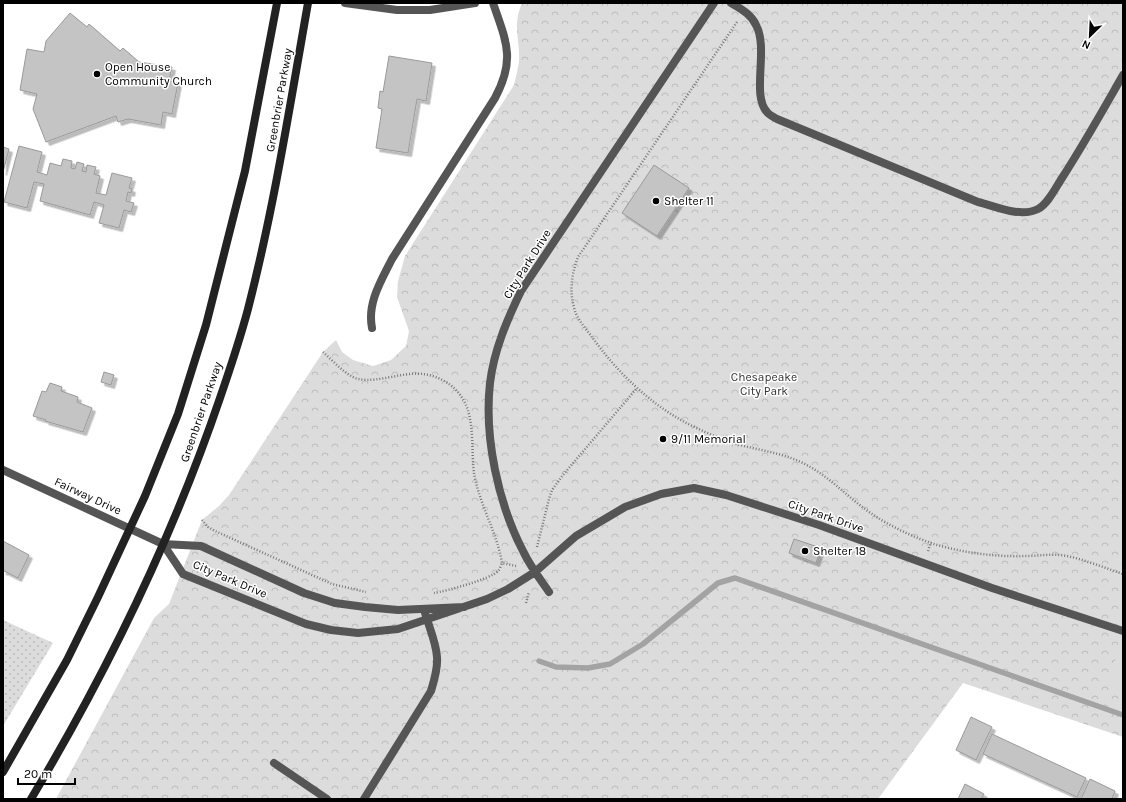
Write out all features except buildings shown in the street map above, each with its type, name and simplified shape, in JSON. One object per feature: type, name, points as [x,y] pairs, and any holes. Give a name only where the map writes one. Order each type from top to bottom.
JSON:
[{"type":"main road","name":"Greenbrier Parkway","points":[[3,772],[67,660],[98,597],[145,496],[178,414],[206,325],[245,171],[276,3]]},
{"type":"main road","name":"Greenbrier Parkway","points":[[31,799],[88,700],[138,599],[204,446],[248,310],[264,242],[286,130],[308,3]]},
{"type":"street","points":[[345,3],[398,10],[430,10],[475,3]]},
{"type":"street","points":[[372,328],[370,312],[379,284],[495,98],[505,78],[507,67],[507,43],[493,3]]},
{"type":"street","name":"City Park Drive","points":[[549,592],[522,551],[501,496],[496,476],[489,423],[490,383],[494,362],[505,325],[521,291],[714,3]]},
{"type":"street","points":[[731,3],[744,11],[756,25],[762,41],[760,85],[762,104],[766,112],[777,120],[978,202],[1018,212],[1038,209],[1049,198],[1083,144],[1123,75]]},
{"type":"street","name":"Fairway Drive","points":[[3,470],[163,544]]},
{"type":"street","name":"City Park Drive","points":[[163,544],[184,574],[306,624],[331,630],[358,633],[398,629],[487,599],[508,589],[535,572],[576,536],[625,507],[661,494],[694,488],[726,495],[812,523],[992,588],[1123,631]]},
{"type":"street","name":"City Park Drive","points":[[163,544],[201,546],[304,593],[335,603],[365,608],[398,610],[464,607]]},
{"type":"street","points":[[364,799],[431,692],[436,673],[437,657],[434,639],[424,609]]},
{"type":"street","points":[[274,763],[327,799]]},
{"type":"path","points":[[744,11],[578,257],[572,280],[572,297],[576,313],[586,330],[634,386],[669,412],[700,430],[733,442],[780,454],[807,465],[832,482],[872,514],[900,530],[933,543],[965,552],[994,556],[1051,554],[1067,556],[1123,574]]},
{"type":"path","points":[[202,520],[208,527],[216,531],[332,584],[367,592]]},
{"type":"path","points":[[433,594],[490,576],[498,572],[502,563]]},
{"type":"green space","name":"Chesapeake City Park","points":[[522,3],[1123,3],[1123,737],[963,683],[878,799],[56,799],[154,618],[169,604],[202,520],[219,506],[229,495],[323,352],[336,340],[342,352],[353,360],[373,366],[391,360],[406,346],[409,331],[397,297],[398,281],[405,256],[514,85],[519,61],[517,19]]},
{"type":"green space","points":[[3,620],[53,643],[3,726]]},
{"type":"green space","points":[[1119,649],[1123,650],[1123,687],[1108,682]]},
{"type":"waterway","points":[[539,661],[556,667],[588,668],[610,664],[643,644],[718,583],[735,578],[1123,715]]},
{"type":"place","name":"Open House Community Church","points":[[97,74]]},
{"type":"place","name":"Shelter 11","points":[[656,201]]},
{"type":"place","name":"9/11 Memorial","points":[[663,439]]},
{"type":"place","name":"Shelter 18","points":[[805,551]]}]
